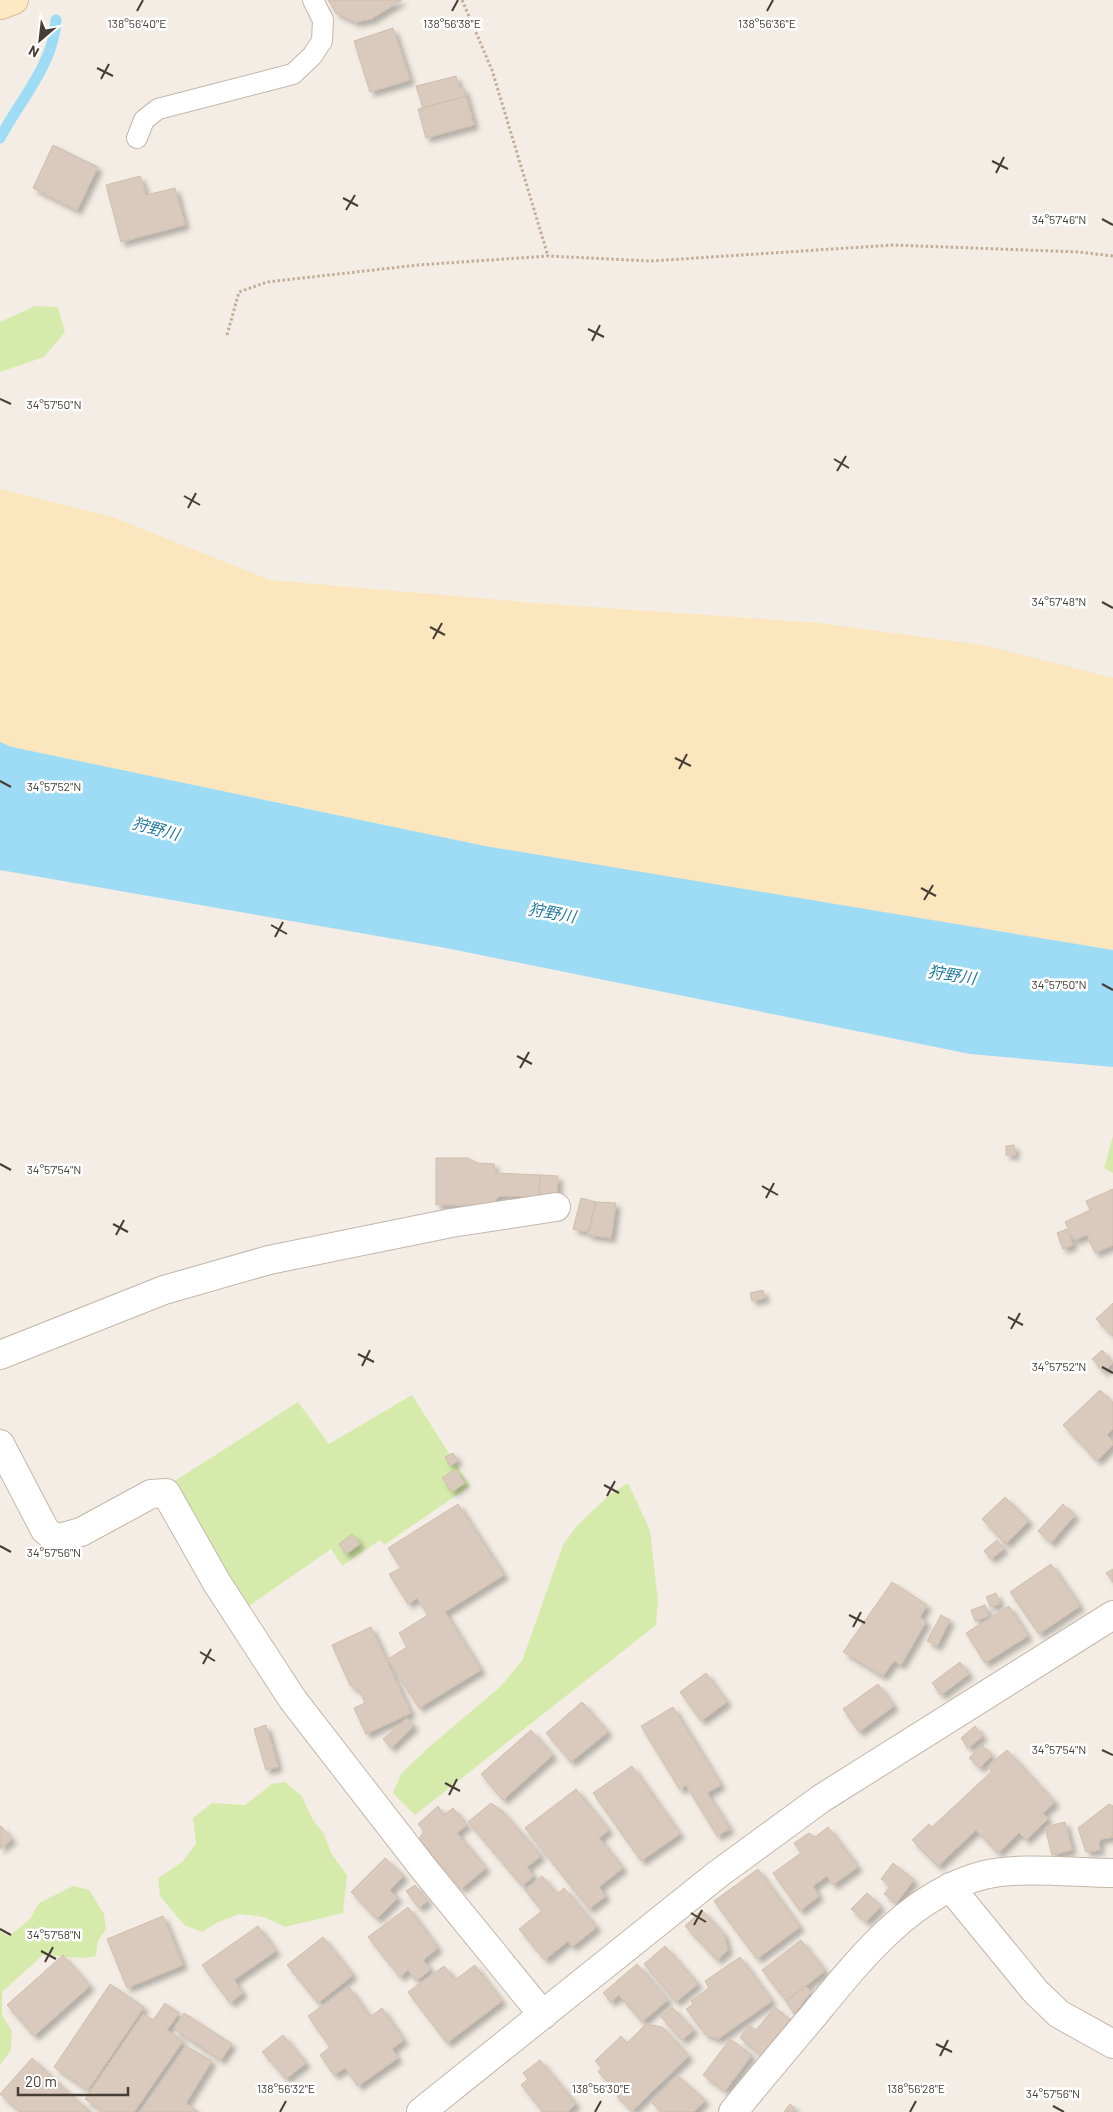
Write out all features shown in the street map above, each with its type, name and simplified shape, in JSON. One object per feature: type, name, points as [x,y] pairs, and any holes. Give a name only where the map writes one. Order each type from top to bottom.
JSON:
[{"type":"main road","points":[[0,5],[14,0]]},
{"type":"street","points":[[0,1355],[164,1290],[269,1260],[451,1223],[556,1207]]},
{"type":"street","points":[[0,1444],[45,1530],[56,1539],[81,1532],[152,1494],[166,1494],[217,1583],[293,1700],[424,1869],[543,2015]]},
{"type":"street","points":[[421,2112],[718,1874],[822,1798],[1113,1614]]},
{"type":"street","points":[[733,2112],[855,1966],[900,1920],[950,1887],[984,1875],[1014,1872],[1113,1873]]},
{"type":"street","points":[[950,1887],[1036,1992],[1059,2014],[1113,2044]]},
{"type":"lane","points":[[137,138],[144,120],[158,109],[293,74],[312,56],[322,41],[323,20],[313,0]]},
{"type":"path","points":[[462,0],[492,70],[548,256]]},
{"type":"path","points":[[226,335],[239,292],[267,282],[418,265],[548,256],[651,261],[893,245],[1079,252],[1113,256]]},
{"type":"green space","points":[[35,306],[58,307],[65,332],[44,357],[0,372],[0,322]]},
{"type":"green space","points":[[1113,1136],[1113,1173],[1104,1168]]},
{"type":"green space","points":[[412,1395],[470,1486],[384,1545],[380,1540],[342,1566],[331,1549],[249,1606],[170,1484],[298,1402],[329,1444]]},
{"type":"green space","points":[[628,1483],[650,1530],[658,1601],[656,1625],[415,1815],[393,1793],[401,1774],[428,1748],[500,1687],[522,1661],[563,1545],[576,1527],[609,1495]]},
{"type":"green space","points":[[285,1782],[301,1795],[313,1820],[324,1834],[331,1853],[347,1875],[343,1913],[285,1927],[264,1917],[240,1914],[218,1922],[202,1932],[184,1925],[160,1896],[158,1878],[182,1862],[196,1844],[193,1818],[212,1803],[245,1805],[272,1784]]},
{"type":"green space","points":[[73,1886],[89,1890],[104,1914],[106,1929],[98,1941],[96,1956],[84,1958],[43,1955],[2,1992],[2,2015],[12,2031],[11,2050],[0,2065],[0,1931],[9,1936],[30,1919],[39,1903]]},
{"type":"sand","points":[[0,489],[112,517],[270,580],[536,603],[819,623],[982,645],[1113,678],[1113,950],[485,846],[12,747],[0,742]]},
{"type":"water","name":"狩野川","points":[[0,742],[12,747],[485,846],[1113,950],[1113,1067],[970,1054],[446,948],[0,870]]},
{"type":"building","points":[[328,0],[402,0],[371,19],[356,22],[336,13]]},
{"type":"building","points":[[393,28],[410,80],[370,92],[354,41]]},
{"type":"building","points":[[456,76],[459,87],[464,89],[466,96],[423,108],[416,86]]},
{"type":"building","points":[[466,96],[474,125],[426,138],[418,109]]},
{"type":"building","points":[[53,145],[98,167],[77,210],[33,188]]},
{"type":"building","points":[[140,176],[146,195],[175,188],[185,225],[121,242],[106,185]]},
{"type":"building","points":[[1014,1145],[1015,1155],[1006,1155],[1006,1146]]},
{"type":"building","points":[[436,1158],[468,1158],[477,1163],[494,1164],[495,1173],[540,1175],[539,1197],[500,1196],[491,1205],[436,1205]]},
{"type":"building","points":[[540,1175],[558,1176],[557,1194],[539,1197]]},
{"type":"building","points":[[1113,1189],[1113,1245],[1095,1253],[1087,1235],[1074,1240],[1065,1222],[1090,1210],[1086,1201]]},
{"type":"building","points":[[581,1198],[596,1202],[588,1232],[573,1229]]},
{"type":"building","points":[[596,1202],[616,1203],[611,1238],[588,1235]]},
{"type":"building","points":[[1067,1229],[1073,1245],[1063,1249],[1057,1233]]},
{"type":"building","points":[[763,1290],[765,1298],[752,1301],[750,1293]]},
{"type":"building","points":[[1113,1303],[1113,1336],[1096,1319]]},
{"type":"building","points":[[1102,1350],[1113,1363],[1104,1372],[1092,1359]]},
{"type":"building","points":[[1100,1390],[1113,1403],[1113,1429],[1107,1435],[1113,1441],[1113,1445],[1097,1461],[1063,1425]]},
{"type":"building","points":[[453,1453],[458,1461],[450,1466],[445,1457]]},
{"type":"building","points":[[455,1469],[465,1483],[452,1492],[442,1478]]},
{"type":"building","points":[[1005,1497],[1029,1521],[1006,1544],[982,1519]]},
{"type":"building","points":[[458,1504],[504,1575],[445,1612],[481,1670],[419,1708],[388,1659],[407,1647],[399,1633],[428,1615],[417,1598],[408,1604],[389,1574],[401,1568],[388,1548]]},
{"type":"building","points":[[1063,1504],[1075,1515],[1051,1543],[1038,1531]]},
{"type":"building","points":[[352,1534],[360,1544],[346,1554],[339,1544]]},
{"type":"building","points":[[997,1540],[1004,1549],[991,1559],[984,1551]]},
{"type":"building","points":[[1051,1564],[1080,1606],[1039,1634],[1010,1592]]},
{"type":"building","points":[[1113,1569],[1113,1582],[1106,1573]]},
{"type":"building","points":[[892,1582],[927,1605],[920,1617],[926,1622],[901,1665],[894,1661],[883,1676],[843,1652]]},
{"type":"building","points":[[996,1593],[1000,1604],[991,1607],[986,1597]]},
{"type":"building","points":[[985,1605],[989,1616],[975,1621],[971,1610]]},
{"type":"building","points":[[1009,1606],[1028,1636],[985,1663],[966,1633]]},
{"type":"building","points":[[941,1615],[950,1620],[937,1646],[927,1641]]},
{"type":"building","points":[[371,1627],[411,1713],[366,1734],[354,1708],[365,1703],[360,1691],[350,1685],[332,1645]]},
{"type":"building","points":[[960,1662],[969,1674],[941,1695],[932,1683]]},
{"type":"building","points":[[706,1673],[727,1702],[701,1721],[680,1692]]},
{"type":"building","points":[[878,1684],[894,1706],[859,1732],[843,1709]]},
{"type":"building","points":[[582,1702],[608,1732],[571,1762],[546,1733]]},
{"type":"building","points":[[673,1707],[721,1785],[707,1793],[730,1829],[717,1836],[686,1785],[680,1790],[641,1726]]},
{"type":"building","points":[[407,1718],[414,1726],[391,1748],[383,1739]]},
{"type":"building","points":[[266,1725],[278,1767],[266,1770],[254,1729]]},
{"type":"building","points":[[975,1726],[983,1736],[968,1748],[961,1738]]},
{"type":"building","points":[[531,1730],[553,1755],[503,1800],[481,1774]]},
{"type":"building","points":[[982,1745],[992,1755],[980,1768],[969,1758]]},
{"type":"building","points":[[1007,1750],[1055,1802],[1043,1813],[1048,1819],[1026,1840],[1019,1833],[998,1853],[976,1830],[938,1866],[912,1840],[929,1824],[932,1827],[992,1771],[988,1766]]},
{"type":"building","points":[[632,1766],[680,1834],[641,1861],[593,1793]]},
{"type":"building","points":[[576,1789],[609,1830],[599,1838],[623,1868],[599,1887],[606,1896],[589,1909],[525,1828]]},
{"type":"building","points":[[491,1803],[502,1811],[541,1856],[527,1867],[534,1876],[522,1886],[468,1822]]},
{"type":"building","points":[[1109,1804],[1113,1806],[1113,1837],[1101,1839],[1099,1842],[1100,1850],[1086,1852],[1078,1828]]},
{"type":"building","points":[[438,1806],[444,1815],[453,1808],[467,1825],[457,1833],[486,1868],[461,1889],[419,1839],[424,1831],[418,1824]]},
{"type":"building","points":[[1065,1822],[1072,1850],[1052,1855],[1045,1827]]},
{"type":"building","points":[[0,1827],[12,1839],[0,1849]]},
{"type":"building","points":[[828,1827],[858,1867],[833,1885],[827,1876],[813,1886],[819,1896],[800,1911],[773,1873],[801,1853],[794,1843],[809,1833],[815,1837]]},
{"type":"building","points":[[385,1858],[404,1876],[390,1890],[398,1898],[377,1919],[351,1892]]},
{"type":"building","points":[[893,1863],[914,1880],[896,1903],[884,1894],[890,1886],[881,1879]]},
{"type":"building","points":[[758,1869],[800,1927],[757,1959],[714,1901]]},
{"type":"building","points":[[542,1876],[557,1894],[564,1888],[597,1927],[572,1947],[568,1941],[545,1960],[519,1929],[542,1911],[525,1890]]},
{"type":"building","points":[[415,1885],[428,1901],[419,1908],[406,1891]]},
{"type":"building","points":[[867,1893],[881,1906],[866,1922],[851,1909]]},
{"type":"building","points":[[408,1907],[438,1948],[423,1960],[431,1969],[416,1981],[408,1970],[400,1977],[368,1937]]},
{"type":"building","points":[[702,1910],[724,1934],[728,1950],[717,1960],[685,1926]]},
{"type":"building","points":[[163,1916],[183,1965],[127,1988],[107,1939]]},
{"type":"building","points":[[258,1926],[276,1951],[234,1980],[243,1993],[230,2003],[202,1965]]},
{"type":"building","points":[[323,1937],[353,1975],[318,2003],[287,1965]]},
{"type":"building","points":[[801,1940],[825,1971],[786,2001],[762,1970]]},
{"type":"building","points":[[665,1946],[698,1984],[676,2002],[644,1964]]},
{"type":"building","points":[[63,1955],[90,1986],[34,2036],[7,2005]]},
{"type":"building","points":[[740,1957],[772,2001],[718,2039],[705,2034],[686,2009],[693,2004],[691,2001],[709,1988],[705,1981]]},
{"type":"building","points":[[637,1964],[668,2000],[642,2022],[619,1995],[611,2002],[603,1993]]},
{"type":"building","points":[[475,1965],[502,2001],[447,2043],[408,1992],[444,1966],[455,1980]]},
{"type":"building","points":[[110,1984],[144,2007],[88,2090],[54,2067]]},
{"type":"building","points":[[806,1986],[811,1992],[794,2014],[786,2001]]},
{"type":"building","points":[[349,1987],[370,2017],[382,2008],[404,2040],[392,2049],[398,2058],[358,2086],[345,2068],[334,2075],[320,2055],[330,2047],[308,2016]]},
{"type":"building","points":[[165,2003],[179,2013],[167,2030],[183,2041],[134,2112],[104,2112],[85,2099],[143,2014],[153,2020]]},
{"type":"building","points":[[672,2007],[694,2030],[682,2040],[661,2017]]},
{"type":"building","points":[[775,2007],[790,2020],[761,2055],[740,2038],[749,2025],[756,2030]]},
{"type":"building","points":[[184,2013],[232,2044],[221,2060],[174,2029]]},
{"type":"building","points":[[646,2024],[662,2027],[689,2056],[632,2111],[614,2093],[616,2090],[598,2072],[602,2068],[595,2061],[621,2036],[627,2043]]},
{"type":"building","points":[[283,2035],[306,2063],[286,2079],[262,2052]]},
{"type":"building","points":[[730,2039],[752,2055],[725,2091],[703,2075]]},
{"type":"building","points":[[186,2046],[212,2061],[186,2103],[198,2112],[140,2112]]},
{"type":"building","points":[[32,2058],[90,2112],[20,2112],[0,2094]]},
{"type":"building","points":[[540,2060],[576,2104],[567,2112],[543,2112],[521,2085],[528,2079],[523,2073]]},
{"type":"building","points":[[677,2075],[705,2100],[694,2112],[661,2112],[652,2103]]},
{"type":"building","points":[[790,2104],[795,2108],[792,2112],[784,2112]]},
{"type":"waterway","points":[[0,138],[43,67],[54,36],[56,20]]}]
